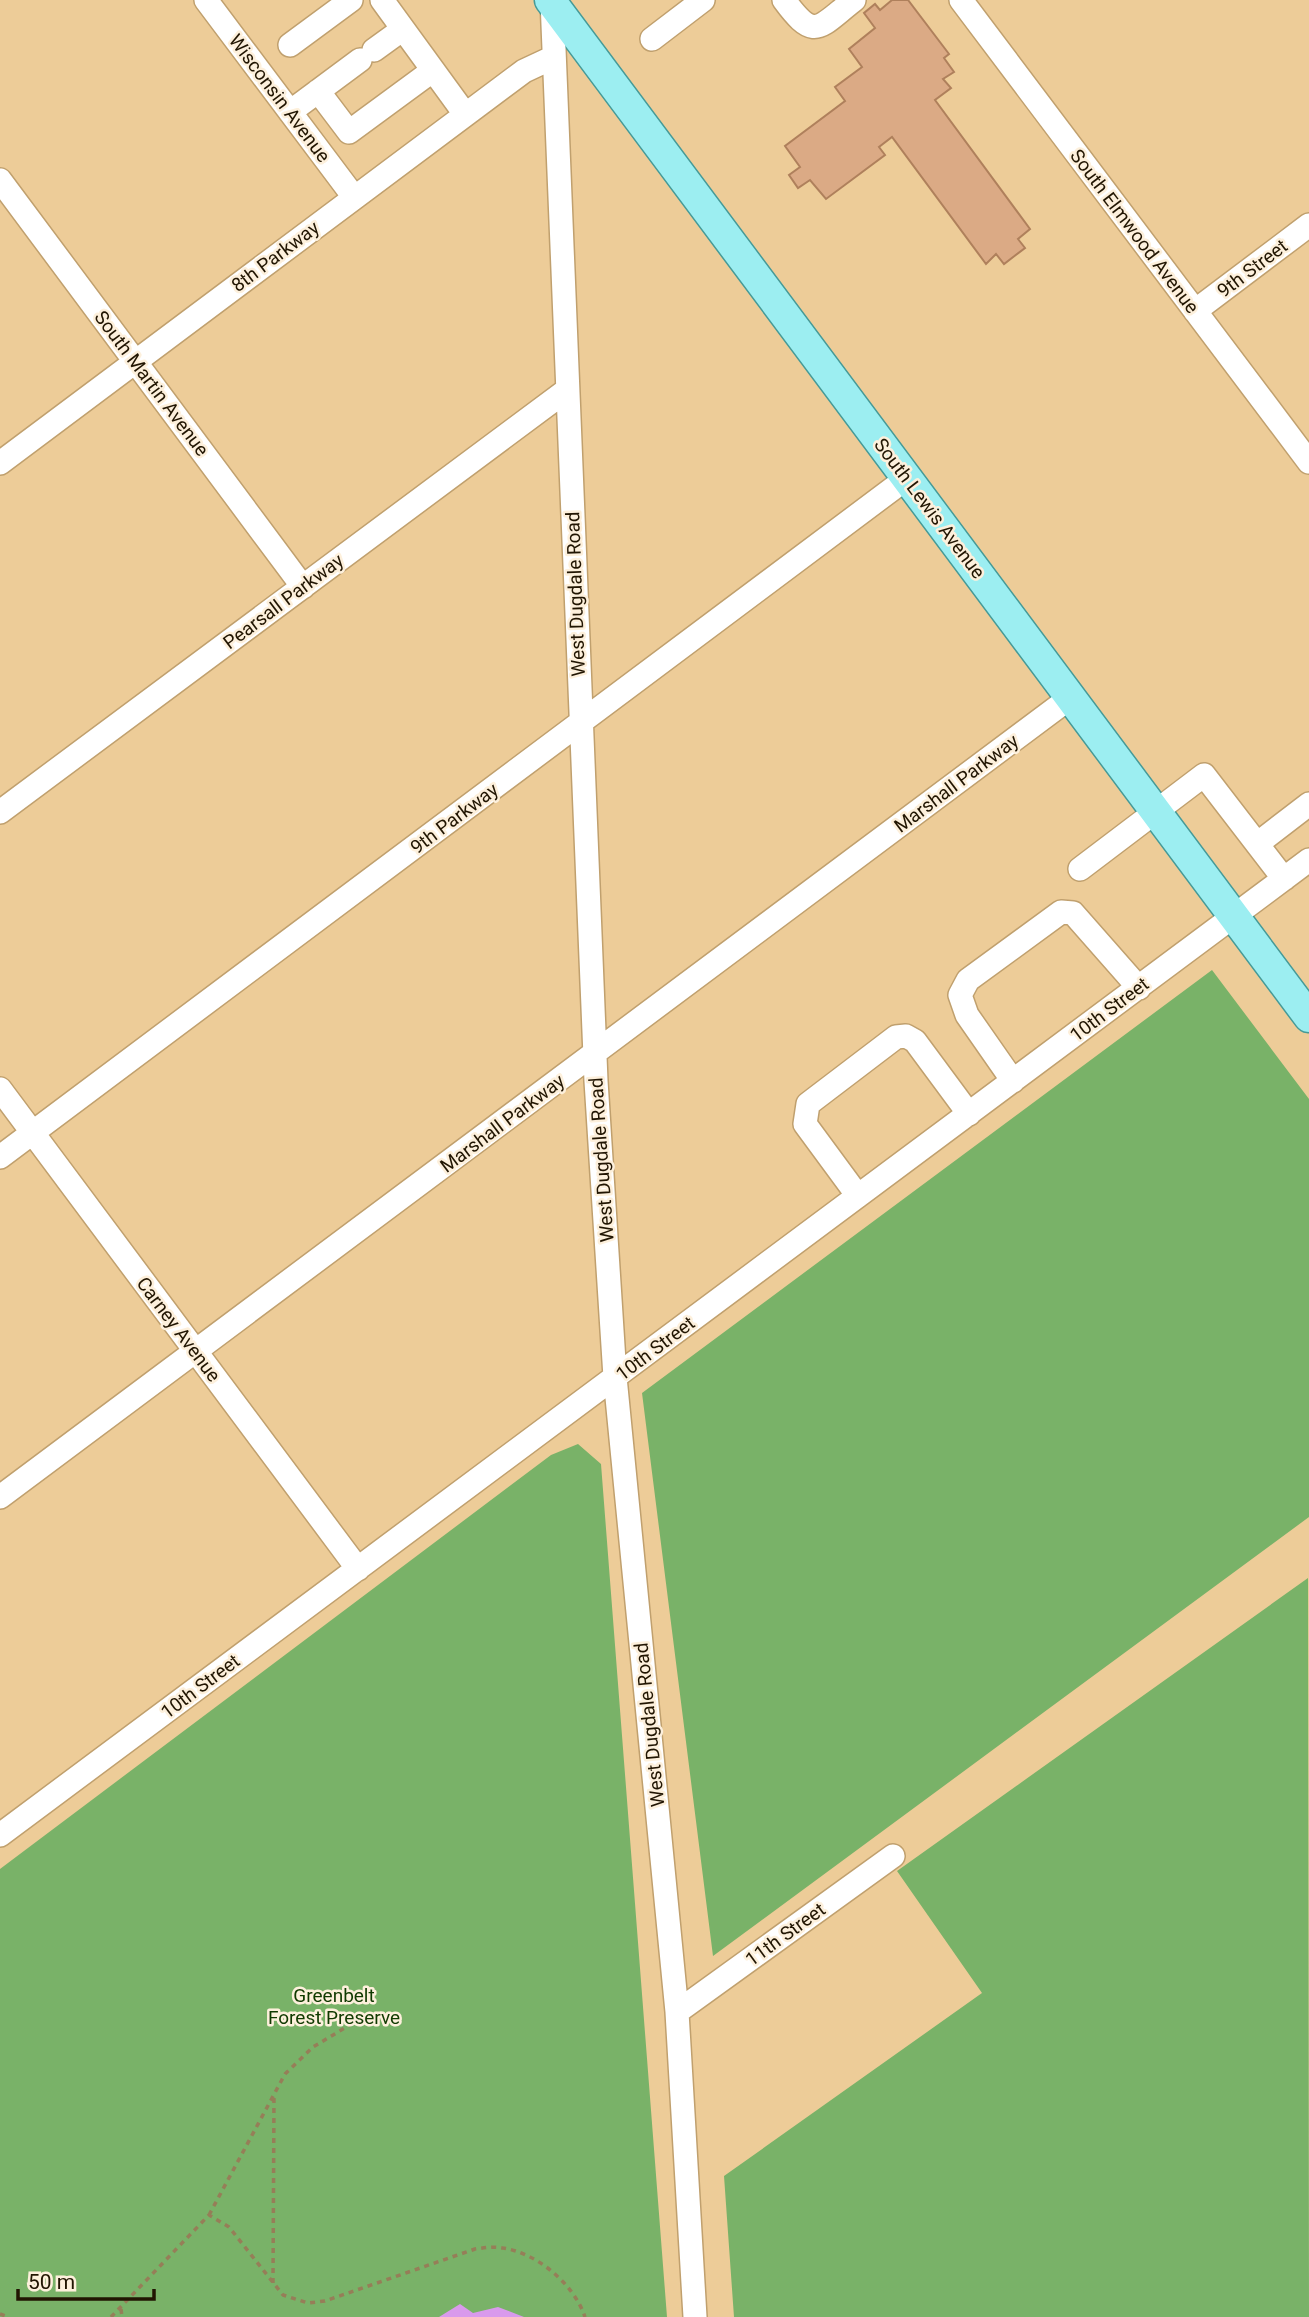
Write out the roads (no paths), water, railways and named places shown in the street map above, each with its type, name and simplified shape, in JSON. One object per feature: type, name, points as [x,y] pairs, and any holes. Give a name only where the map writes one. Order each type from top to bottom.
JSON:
[{"type":"main road","name":"South Lewis Avenue","points":[[551,1],[1309,1017]]},
{"type":"street","name":"Wisconsin Avenue","points":[[206,0],[354,197]]},
{"type":"street","points":[[290,45],[351,0]]},
{"type":"street","points":[[382,0],[465,114]]},
{"type":"street","points":[[652,39],[703,0]]},
{"type":"street","points":[[783,0],[801,23],[811,27],[820,26],[840,4]]},
{"type":"street","name":"South Elmwood Avenue","points":[[961,0],[1309,462]]},
{"type":"street","name":"West Dugdale Road","points":[[551,1],[594,1054],[615,1377],[677,2012],[695,2317]]},
{"type":"street","points":[[290,112],[403,29]]},
{"type":"street","name":"8th Parkway","points":[[0,463],[465,114],[524,71],[554,57]]},
{"type":"street","points":[[318,91],[349,132],[432,71]]},
{"type":"street","name":"South Martin Avenue","points":[[0,180],[303,586]]},
{"type":"street","name":"9th Street","points":[[1195,311],[1309,225]]},
{"type":"street","name":"Pearsall Parkway","points":[[0,812],[567,390]]},
{"type":"street","name":"9th Parkway","points":[[0,1157],[907,478]]},
{"type":"street","name":"Marshall Parkway","points":[[0,1497],[1071,697]]},
{"type":"street","points":[[1080,869],[1204,775],[1284,879]]},
{"type":"street","points":[[1256,844],[1309,804]]},
{"type":"street","name":"10th Street","points":[[0,1835],[1309,860]]},
{"type":"street","points":[[1013,1081],[967,1015],[963,1005],[960,995],[968,981],[978,973],[1061,912],[1073,913],[1139,988]]},
{"type":"street","points":[[858,1196],[805,1124],[804,1114],[808,1104],[896,1038],[906,1037],[915,1041],[969,1114]]},
{"type":"street","name":"Carney Avenue","points":[[0,1089],[358,1569]]},
{"type":"street","name":"11th Street","points":[[677,2012],[893,1856]]},
{"type":"park label","name":"Greenbelt Forest Preserve","points":[[334,2006]]}]
